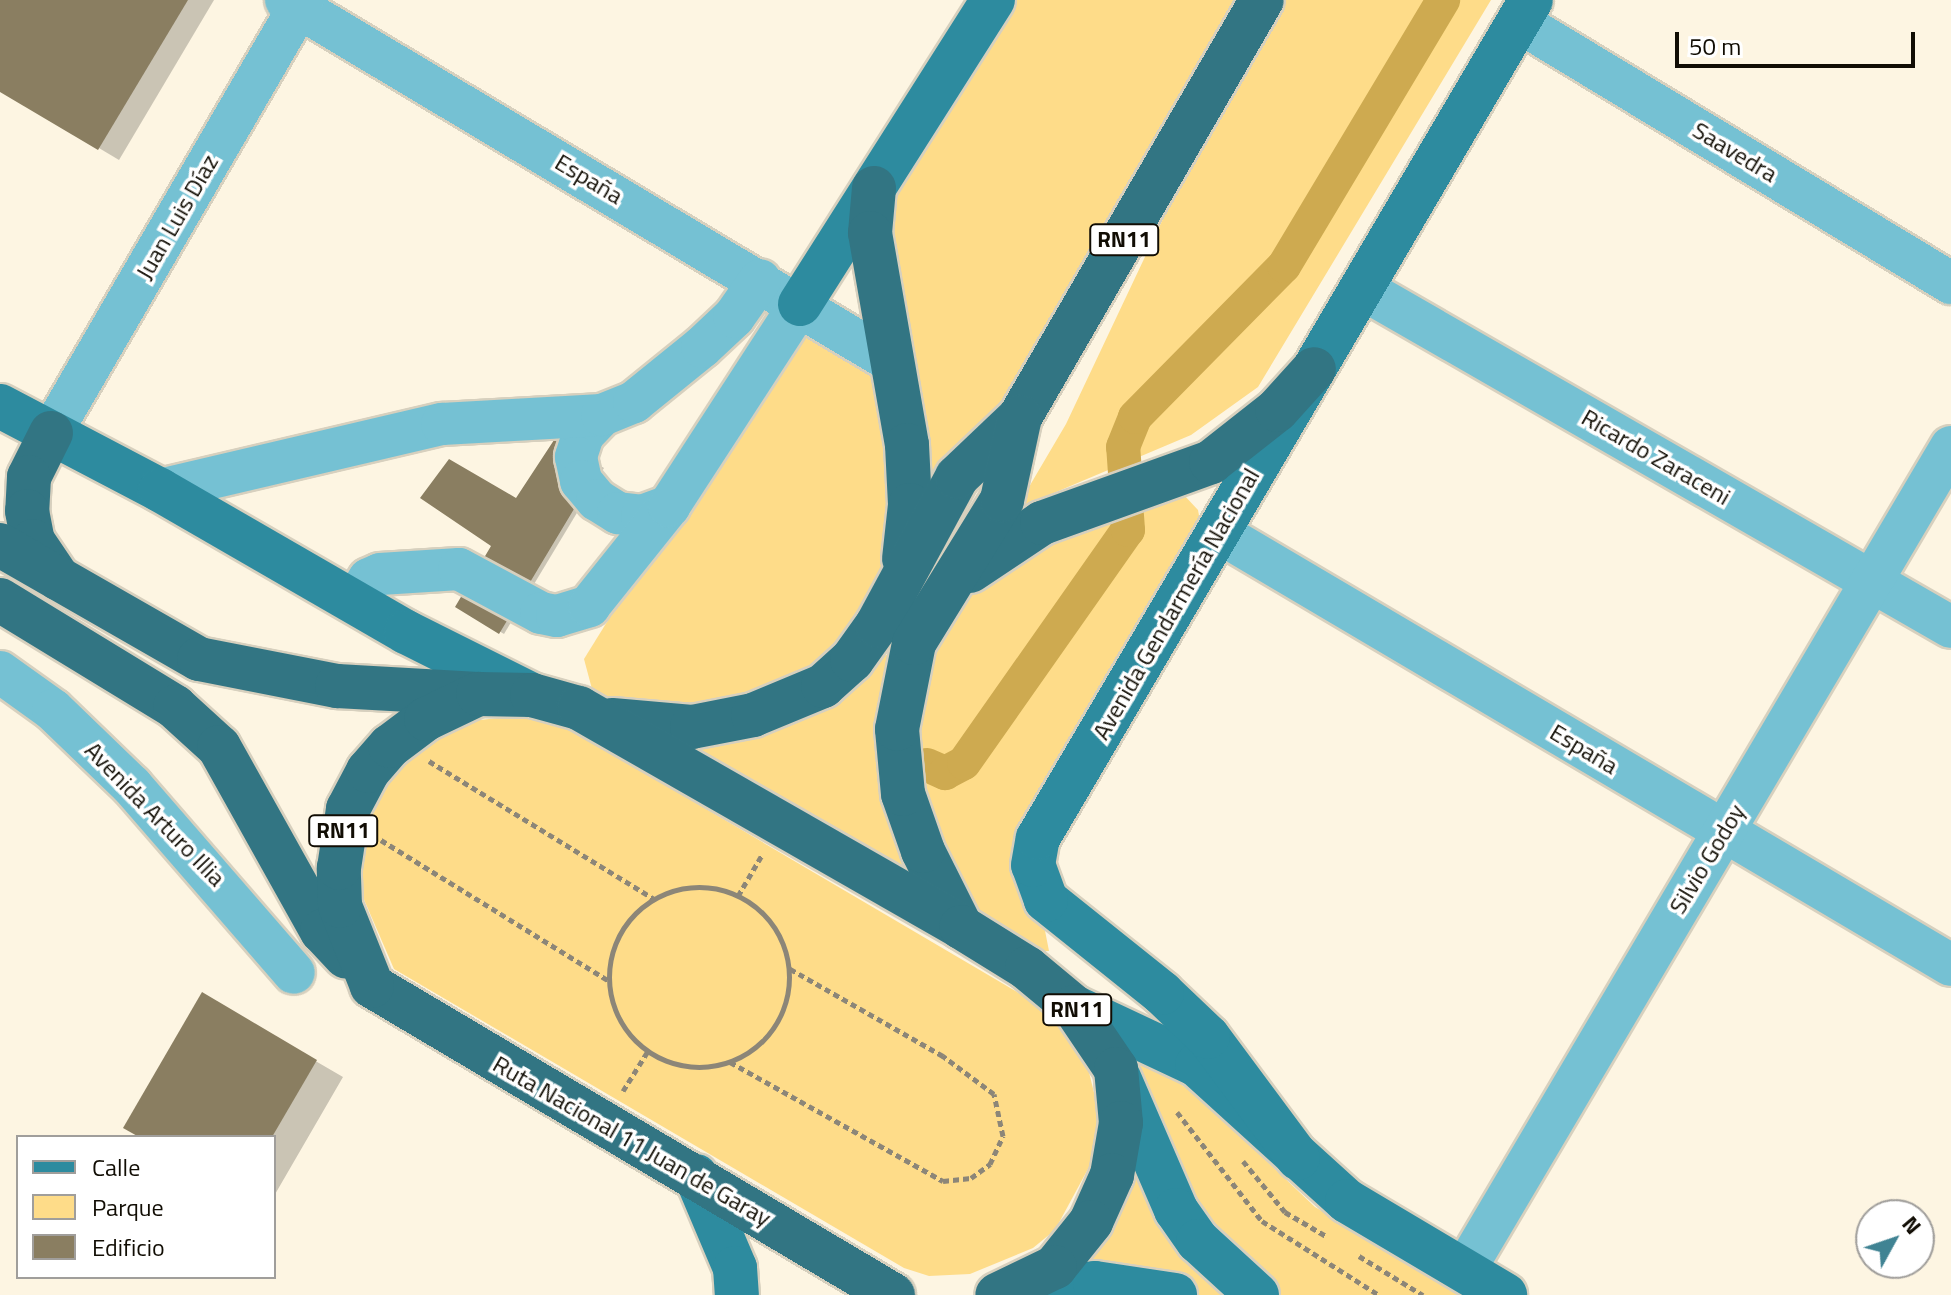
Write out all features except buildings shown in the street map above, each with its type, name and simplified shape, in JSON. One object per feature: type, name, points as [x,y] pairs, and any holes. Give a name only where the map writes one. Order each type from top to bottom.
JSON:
[{"type":"highway","name":"RN11","points":[[0,545],[199,659],[337,686],[532,695],[617,722],[692,727],[795,700],[852,660],[877,625],[957,477],[1020,417],[1262,0]]},
{"type":"highway","points":[[874,188],[870,233],[889,360],[907,445],[910,505],[901,577]]},
{"type":"highway","points":[[945,595],[1016,536],[1211,462],[1277,410],[1314,369]]},
{"type":"highway","name":"RN11","points":[[961,927],[923,851],[903,794],[897,729],[914,643],[1002,500],[1020,417]]},
{"type":"highway","points":[[51,433],[29,477],[27,511],[33,541],[59,580]]},
{"type":"highway","points":[[0,463],[27,511]]},
{"type":"highway","name":"Ruta Nacional 11 Juan de Garay","points":[[0,600],[175,707],[219,747],[322,931],[372,986],[891,1294]]},
{"type":"highway","name":"RN11","points":[[372,986],[340,906],[343,827],[368,771],[390,746],[426,719],[478,694]]},
{"type":"highway","name":"RN11","points":[[579,708],[961,927],[1027,968],[1074,1007],[1116,1069],[1121,1123],[1112,1175],[1091,1222],[1055,1267],[1003,1294]]},
{"type":"main road","points":[[800,304],[993,0]]},
{"type":"main road","name":"Avenida Gendarmería Nacional","points":[[1298,1158],[1208,1037],[1162,993],[1046,900],[1033,865],[1038,838],[1525,11]]},
{"type":"main road","points":[[0,406],[160,490],[354,602],[532,695]]},
{"type":"main road","points":[[1074,1007],[1197,1065],[1347,1201],[1505,1295]]},
{"type":"main road","points":[[1116,1069],[1176,1210],[1198,1241],[1257,1295]]},
{"type":"main road","points":[[696,1176],[735,1268],[737,1295]]},
{"type":"main road","points":[[1003,1294],[1095,1283],[1175,1295]]},
{"type":"main road","points":[[874,1295],[891,1294]]},
{"type":"street","name":"España","points":[[296,2],[889,360]]},
{"type":"street","name":"Juan Luis Díaz","points":[[51,433],[296,2]]},
{"type":"street","name":"Saavedra","points":[[1525,11],[1951,283]]},
{"type":"street","points":[[160,490],[442,424],[602,415],[634,402],[702,347],[734,317],[760,280]]},
{"type":"street","name":"Ricardo Zaraceni","points":[[1361,288],[1951,627]]},
{"type":"street","points":[[354,602],[369,579],[380,574],[459,569],[541,613],[573,613],[604,593],[669,506],[800,304]]},
{"type":"street","points":[[602,415],[583,435],[576,457],[581,481],[597,500],[618,513],[642,516],[669,506]]},
{"type":"street","name":"Silvio Godoy","points":[[1464,1271],[1951,447]]},
{"type":"street","name":"España","points":[[1218,532],[1951,965]]},
{"type":"street","name":"Avenida Arturo Illia","points":[[0,672],[53,710],[132,786],[294,973]]},
{"type":"path","points":[[390,746],[415,752],[653,898]]},
{"type":"path","points":[[738,896],[780,825]]},
{"type":"path","points":[[343,827],[364,829],[608,980]]},
{"type":"path","points":[[710,887],[738,896],[763,913],[781,938],[789,968],[787,997],[775,1025],[756,1047],[730,1062],[702,1067],[674,1063],[648,1051],[621,1019],[608,980],[613,947],[629,919],[653,898],[681,888],[710,887]]},
{"type":"path","points":[[730,1062],[943,1181],[971,1178],[990,1164],[1003,1136],[994,1094],[943,1056],[789,968]]},
{"type":"path","points":[[605,1124],[648,1051]]},
{"type":"path","points":[[1175,1110],[1262,1221],[1379,1295]]},
{"type":"green space","points":[[998,0],[1253,0],[1104,266],[1037,343],[921,536],[881,187]]},
{"type":"green space","points":[[1280,0],[1491,0],[1258,387],[1191,435],[1016,509],[1066,424],[1195,151]]},
{"type":"green space","points":[[801,309],[887,363],[906,509],[874,621],[791,697],[616,714],[592,689],[584,659]]},
{"type":"green space","points":[[1183,494],[1198,510],[1203,537],[1027,839],[1049,951],[1016,952],[994,939],[932,854],[909,688],[981,568]]},
{"type":"green space","points":[[888,654],[893,724],[952,917],[628,729],[826,688]]},
{"type":"green space","points":[[526,715],[577,733],[1034,1002],[1063,1029],[1086,1060],[1099,1113],[1095,1156],[1055,1230],[1033,1248],[970,1274],[929,1276],[904,1268],[394,969],[362,895],[359,856],[364,829],[382,789],[415,752],[461,722]]},
{"type":"green space","points":[[1140,1054],[1201,1099],[1315,1207],[1465,1295],[1045,1295],[1061,1287],[1117,1221],[1141,1144]]},
{"type":"waterway","points":[[1125,473],[1123,447],[1135,417],[1284,266],[1443,0]]},
{"type":"waterway","points":[[927,765],[945,773],[964,763],[1128,530],[1127,515]]}]
